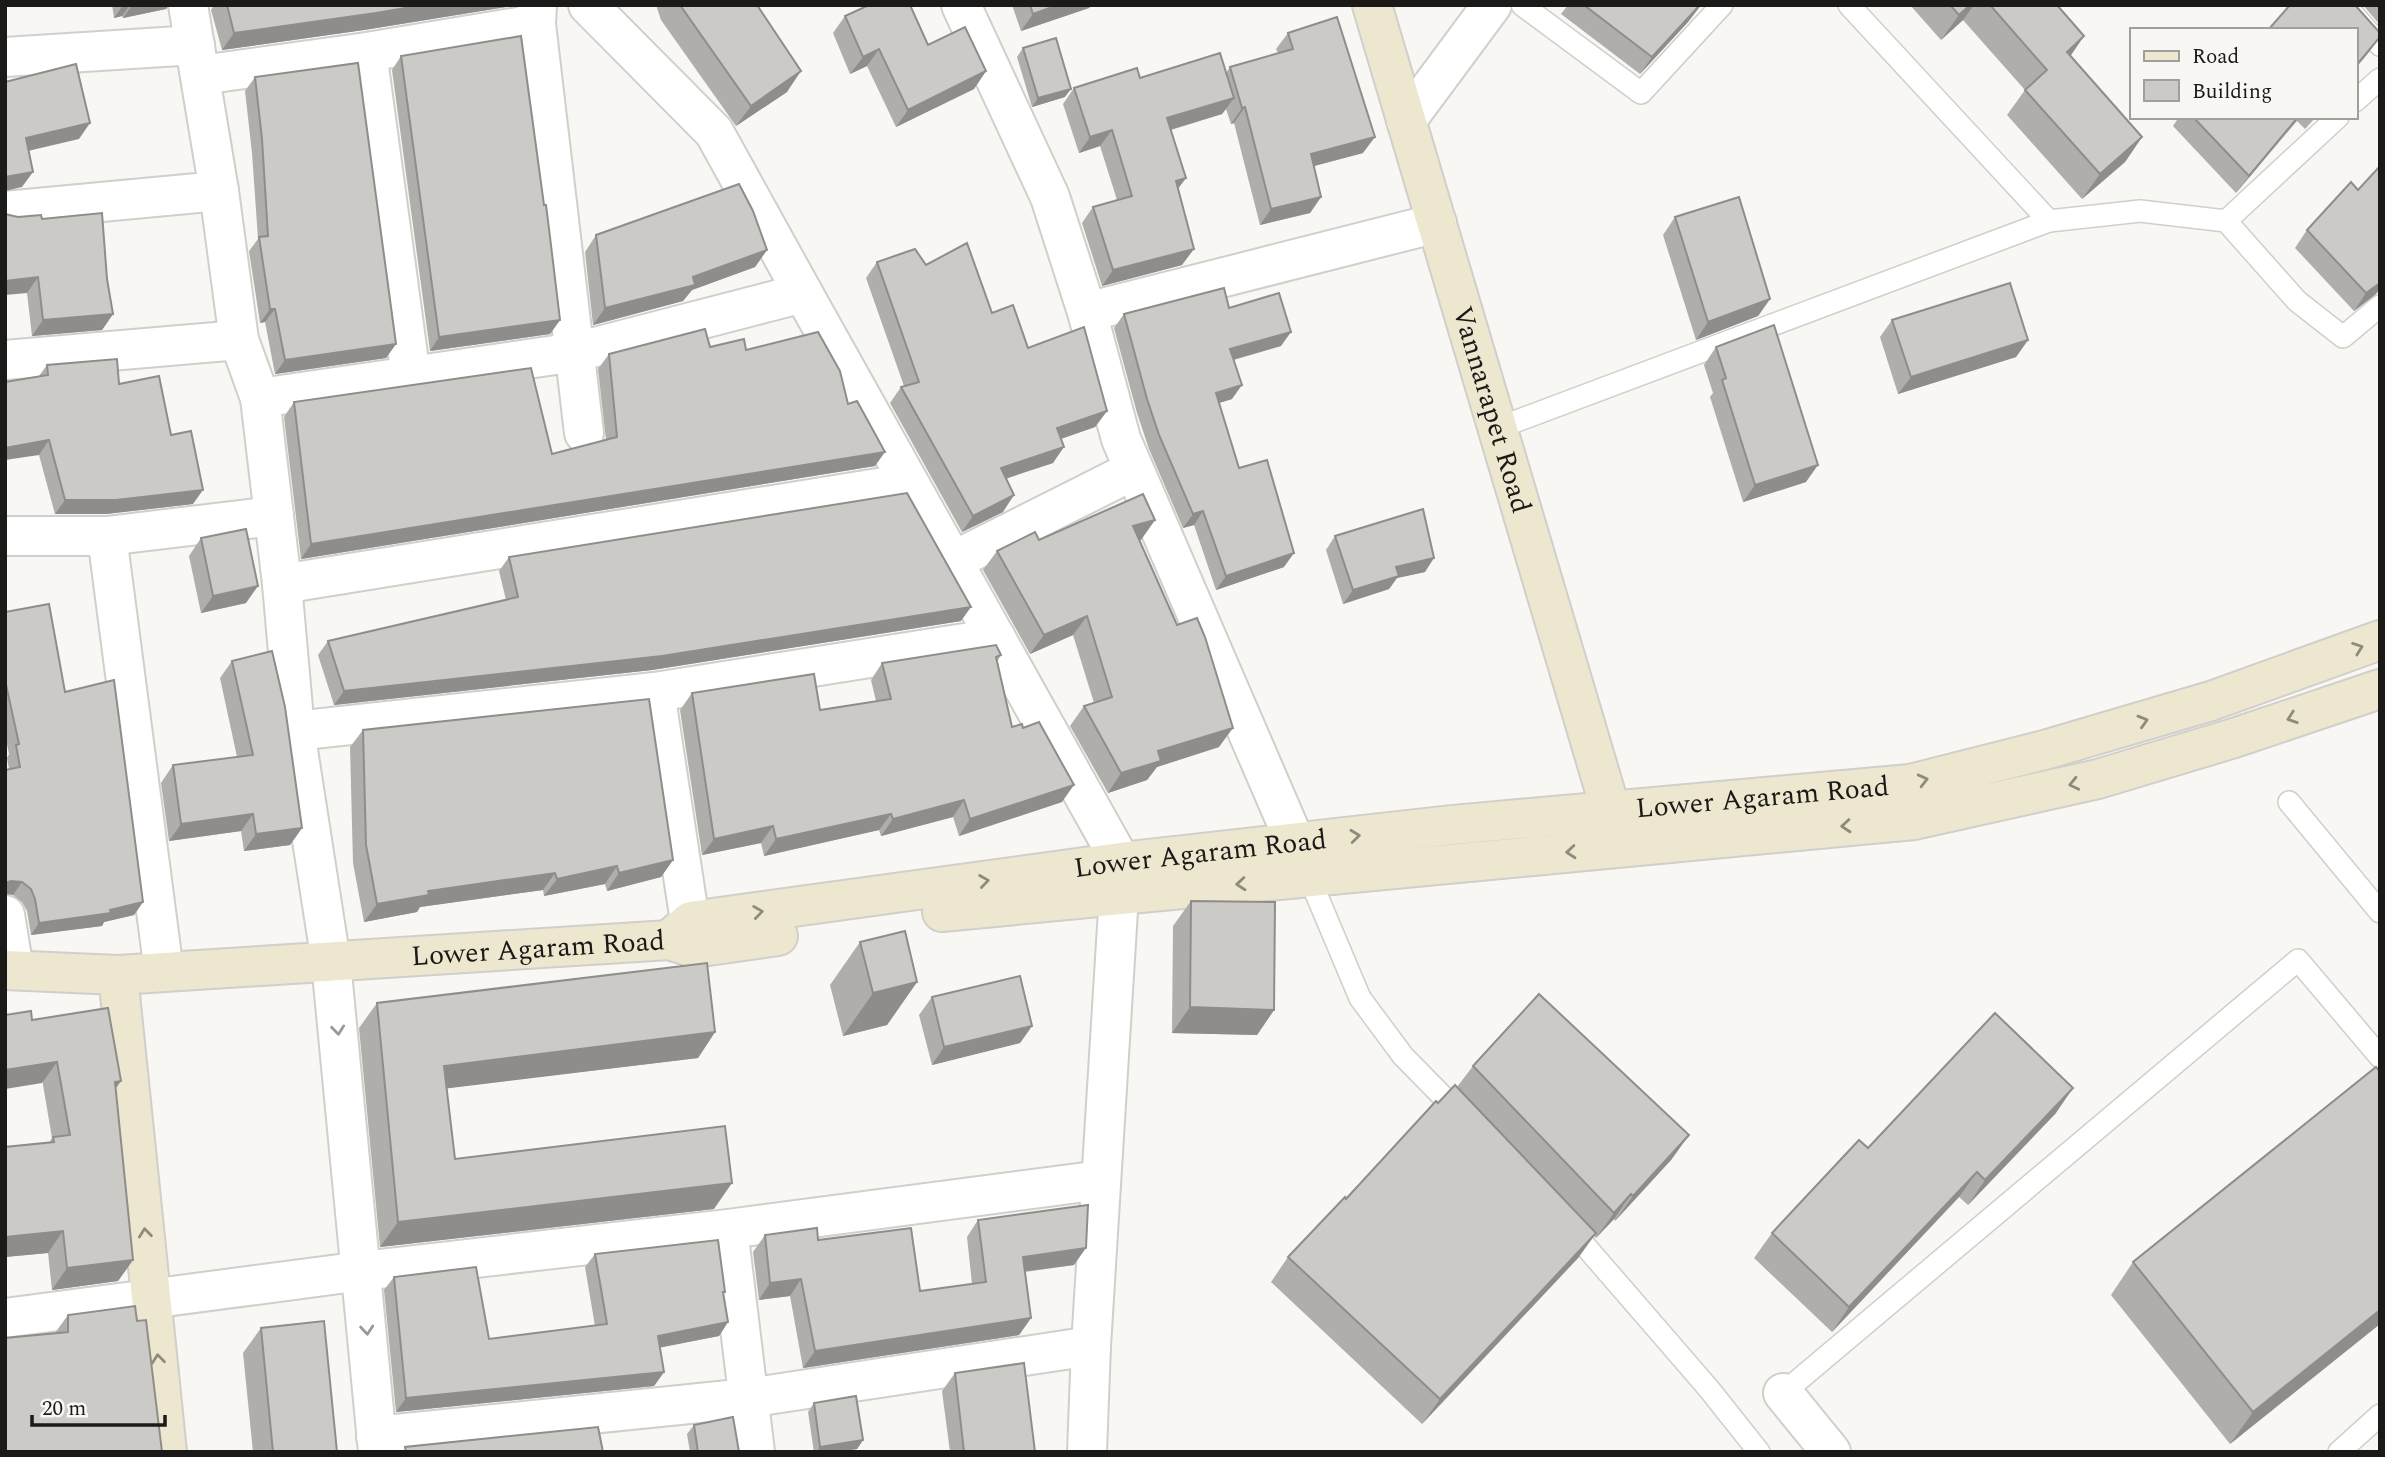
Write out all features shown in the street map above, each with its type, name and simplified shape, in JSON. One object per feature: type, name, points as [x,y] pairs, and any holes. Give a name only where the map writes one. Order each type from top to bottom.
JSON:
[{"type":"main road","name":"Vannarapet Road","points":[[1372,5],[1616,830]]},
{"type":"main road","name":"Lower Agaram Road","points":[[1616,830],[1730,799],[1910,784],[2048,749],[2211,701],[2380,640]]},
{"type":"main road","name":"Lower Agaram Road","points":[[9,970],[118,975],[684,936],[1120,878],[1295,842],[1452,825],[1616,830],[1914,820],[2098,779],[2231,739],[2380,689]]},
{"type":"main road","points":[[1120,878],[1309,877],[1616,830]]},
{"type":"main road","points":[[118,975],[167,1452]]},
{"type":"street","points":[[188,5],[219,191],[239,340],[260,398],[282,584],[295,731],[331,962],[377,1444],[748,1398],[1091,1346]]},
{"type":"street","points":[[588,5],[714,132],[996,638],[1120,878],[1087,1452]]},
{"type":"street","points":[[961,5],[1050,197],[1087,313],[1121,439],[1295,842]]},
{"type":"street","points":[[1406,121],[1492,5]]},
{"type":"street","points":[[5,57],[198,60],[367,52],[536,15],[584,433]]},
{"type":"street","points":[[367,52],[411,377]]},
{"type":"street","points":[[5,211],[219,191]]},
{"type":"street","points":[[1087,313],[1437,223]]},
{"type":"street","points":[[260,398],[576,352],[803,293]]},
{"type":"street","points":[[5,360],[239,340]]},
{"type":"street","points":[[953,561],[1134,470]]},
{"type":"street","points":[[282,584],[909,483]]},
{"type":"street","points":[[5,536],[107,536],[274,516]]},
{"type":"street","points":[[107,536],[164,972]]},
{"type":"street","points":[[295,731],[655,692],[996,638]]},
{"type":"street","points":[[655,692],[670,800],[684,936]]},
{"type":"street","points":[[5,915],[9,970]]},
{"type":"street","points":[[5,1318],[1101,1180]]},
{"type":"street","points":[[728,1229],[755,1452]]},
{"type":"street","points":[[1783,1392],[1831,1452]]},
{"type":"lane","points":[[1521,5],[1641,93],[1722,5]]},
{"type":"lane","points":[[1849,5],[2049,221]]},
{"type":"lane","points":[[2345,5],[2380,45]]},
{"type":"lane","points":[[2357,99],[2380,79]]},
{"type":"lane","points":[[2227,221],[2336,119]]},
{"type":"lane","points":[[1498,428],[2049,221],[2140,211],[2227,221],[2297,300],[2343,337],[2380,306]]},
{"type":"lane","points":[[2289,802],[2380,912]]},
{"type":"lane","points":[[1309,877],[1360,998],[1403,1056],[1478,1133]]},
{"type":"lane","points":[[1783,1392],[2298,960],[2380,1057]]},
{"type":"lane","points":[[1550,1208],[1709,1389],[1759,1452]]},
{"type":"lane","points":[[2339,1452],[2380,1415]]},
{"type":"building","points":[[227,5],[423,5],[234,33]]},
{"type":"building","points":[[680,5],[757,5],[801,71],[751,106]]},
{"type":"building","points":[[869,5],[910,5],[928,45],[965,27],[986,71],[908,110],[879,49],[863,57],[845,16]]},
{"type":"building","points":[[1030,5],[1058,5],[1033,14]]},
{"type":"building","points":[[1584,5],[1700,5],[1652,57]]},
{"type":"building","points":[[1950,5],[1970,5],[1959,15]]},
{"type":"building","points":[[1990,5],[2057,5],[2084,36],[2067,52],[2142,137],[2100,174],[2025,90],[2047,70]]},
{"type":"building","points":[[2290,5],[2355,5],[2380,33],[2380,37],[2357,65],[2357,28],[2270,28]]},
{"type":"building","points":[[1337,17],[1375,137],[1311,154],[1321,197],[1271,209],[1245,107],[1242,108],[1230,67],[1293,49],[1288,33]]},
{"type":"building","points":[[521,36],[560,320],[439,337],[401,56]]},
{"type":"building","points":[[1056,38],[1071,89],[1038,98],[1023,48]]},
{"type":"building","points":[[1220,53],[1234,98],[1167,118],[1186,178],[1176,181],[1194,249],[1113,270],[1093,207],[1132,196],[1112,130],[1090,137],[1074,88],[1137,68],[1140,78]]},
{"type":"building","points":[[358,63],[396,344],[285,360],[275,309],[270,309],[259,237],[268,236],[255,77]]},
{"type":"building","points":[[76,64],[90,123],[26,138],[33,172],[5,177],[5,82]]},
{"type":"building","points":[[2195,119],[2296,119],[2249,176]]},
{"type":"building","points":[[2380,166],[2380,283],[2366,293],[2307,230],[2351,182],[2358,190]]},
{"type":"building","points":[[739,184],[753,211],[767,250],[693,277],[695,285],[605,308],[596,235]]},
{"type":"building","points":[[1739,197],[1770,299],[1708,322],[1675,217]]},
{"type":"building","points":[[102,213],[107,279],[113,314],[43,320],[38,277],[5,281],[5,214],[18,217],[41,215],[42,219]]},
{"type":"building","points":[[967,243],[992,313],[1013,305],[1028,348],[1084,327],[1107,411],[1057,428],[1064,447],[1001,468],[1014,495],[973,516],[901,387],[919,382],[877,262],[915,249],[926,265]]},
{"type":"building","points":[[2010,283],[2028,340],[1911,377],[1892,320]]},
{"type":"building","points":[[1224,288],[1229,308],[1279,293],[1291,332],[1230,349],[1242,385],[1216,393],[1239,468],[1267,460],[1294,553],[1226,576],[1203,511],[1193,514],[1159,435],[1124,314]]},
{"type":"building","points":[[1774,325],[1818,465],[1755,485],[1722,380],[1726,378],[1716,347]]},
{"type":"building","points":[[705,329],[710,347],[744,339],[746,350],[818,332],[840,371],[848,404],[857,401],[885,452],[311,544],[294,402],[531,368],[552,454],[617,437],[609,354]]},
{"type":"building","points":[[117,359],[119,384],[159,376],[171,435],[191,431],[203,490],[116,500],[65,500],[49,440],[5,448],[5,382],[48,375],[47,365]]},
{"type":"building","points":[[907,493],[971,607],[662,656],[344,691],[328,641],[518,597],[509,557]]},
{"type":"building","points":[[1143,494],[1155,520],[1133,526],[1177,625],[1197,618],[1233,728],[1158,751],[1161,761],[1121,773],[1084,706],[1112,697],[1087,616],[1044,635],[997,551],[1035,532],[1039,540]]},
{"type":"building","points":[[1423,509],[1434,558],[1396,567],[1399,576],[1353,590],[1335,536]]},
{"type":"building","points":[[246,529],[258,586],[213,596],[201,538]]},
{"type":"building","points":[[49,604],[65,692],[114,680],[143,902],[110,910],[111,913],[39,923],[31,889],[22,882],[5,883],[5,770],[20,767],[16,745],[19,744],[5,680],[5,612]]},
{"type":"building","points":[[996,645],[1001,655],[996,657],[1012,727],[1022,724],[1023,728],[1039,722],[1074,785],[970,819],[964,800],[893,819],[891,814],[776,839],[773,826],[714,839],[692,693],[814,674],[820,710],[891,699],[882,663]]},
{"type":"building","points":[[272,651],[285,707],[302,828],[256,834],[253,814],[181,824],[173,765],[253,755],[232,661]]},
{"type":"building","points":[[649,699],[673,860],[619,873],[617,866],[557,879],[555,873],[428,891],[429,895],[377,904],[366,845],[363,730]]},
{"type":"building","points":[[1191,901],[1275,902],[1274,1010],[1190,1007]]},
{"type":"building","points":[[905,931],[917,982],[873,993],[860,942]]},
{"type":"building","points":[[707,963],[715,1032],[444,1066],[455,1159],[725,1126],[732,1183],[398,1222],[377,1003]]},
{"type":"building","points":[[1020,976],[1032,1026],[944,1047],[932,997]]},
{"type":"building","points":[[1539,994],[1689,1135],[1614,1213],[1473,1066]]},
{"type":"building","points":[[108,1008],[121,1081],[115,1082],[133,1260],[67,1268],[63,1231],[5,1237],[5,1147],[54,1142],[53,1137],[70,1135],[57,1062],[5,1070],[5,1015],[31,1011],[32,1020]]},
{"type":"building","points":[[1995,1013],[2073,1088],[1985,1180],[1977,1172],[1849,1307],[1772,1233],[1859,1140],[1868,1148]]},
{"type":"building","points":[[2376,1067],[2380,1072],[2380,1310],[2253,1412],[2133,1262]]},
{"type":"building","points":[[1455,1085],[1596,1233],[1440,1399],[1288,1257],[1345,1197],[1346,1199],[1436,1101],[1438,1103]]},
{"type":"building","points":[[1088,1205],[1086,1248],[1023,1257],[1031,1318],[815,1351],[801,1279],[770,1283],[765,1235],[817,1228],[818,1240],[911,1228],[920,1291],[986,1282],[978,1220]]},
{"type":"building","points":[[718,1240],[728,1322],[658,1336],[664,1372],[406,1398],[394,1277],[476,1267],[489,1339],[607,1324],[595,1254]]},
{"type":"building","points":[[135,1306],[137,1321],[146,1320],[162,1452],[5,1452],[5,1338],[68,1332],[68,1315]]},
{"type":"building","points":[[324,1321],[337,1452],[273,1452],[261,1328]]},
{"type":"building","points":[[1024,1363],[1035,1452],[964,1452],[955,1373]]},
{"type":"building","points":[[856,1396],[863,1440],[820,1447],[814,1403]]},
{"type":"building","points":[[733,1417],[739,1452],[698,1452],[694,1425]]},
{"type":"building","points":[[598,1427],[603,1452],[406,1452],[405,1447]]}]
